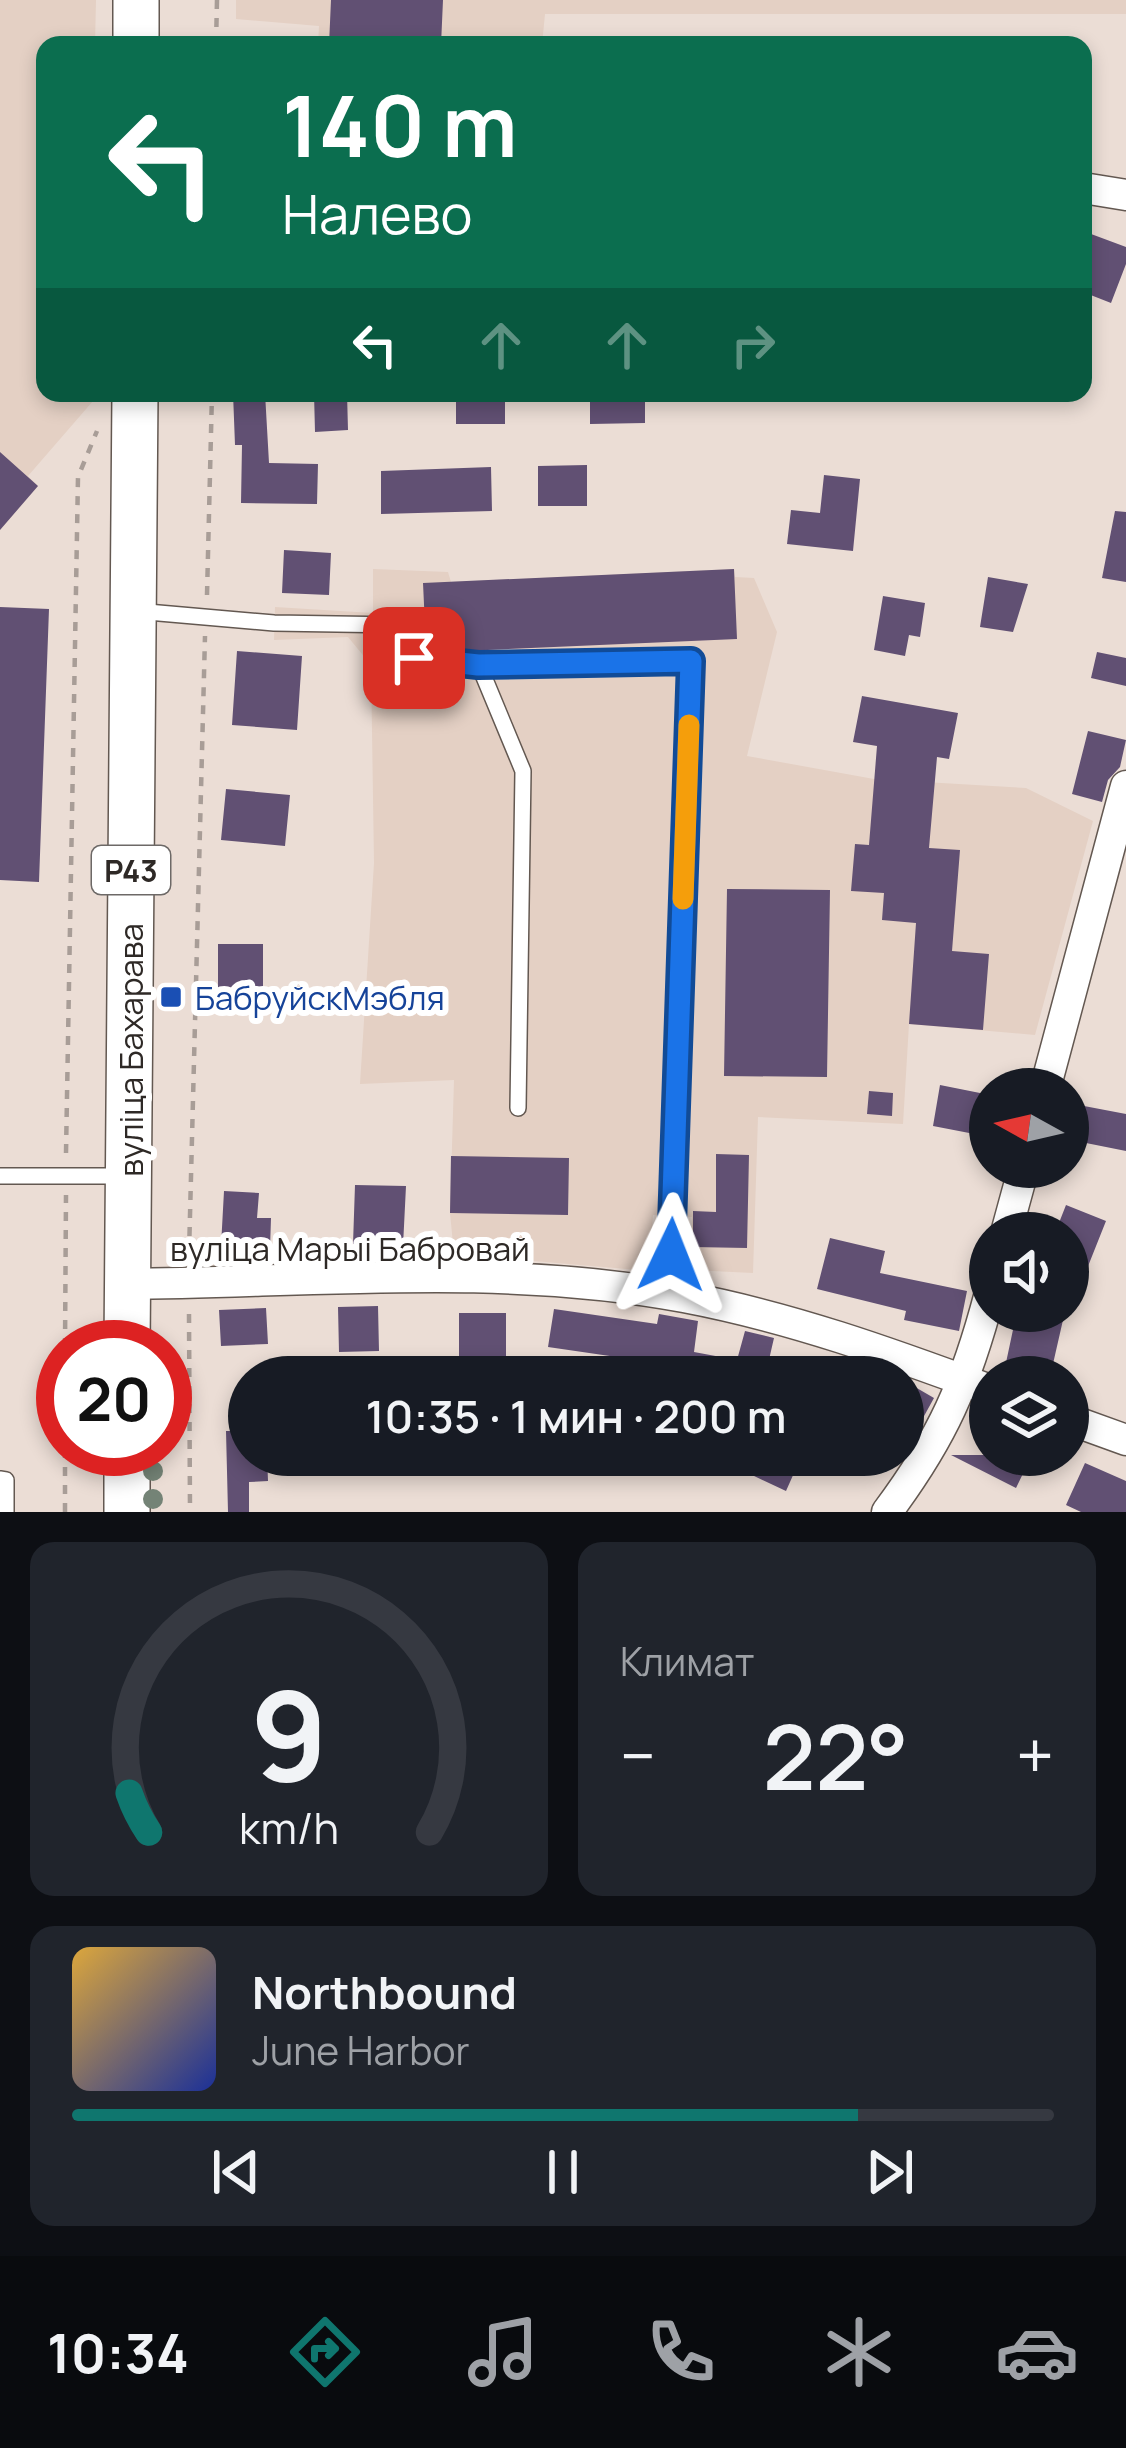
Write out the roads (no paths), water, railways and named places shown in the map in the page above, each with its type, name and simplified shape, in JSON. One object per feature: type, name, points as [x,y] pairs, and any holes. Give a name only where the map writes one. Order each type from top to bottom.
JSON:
[{"type":"main road","points":[[136,0],[136,36]]},
{"type":"main road","name":"вуліца Бахарава","points":[[128,1320],[135,402]]},
{"type":"main road","points":[[127,1476],[127,1512]]},
{"type":"street","points":[[1092,190],[1126,196]]},
{"type":"street","points":[[1051,1068],[1126,786]]},
{"type":"street","name":"вуліца Марыі Бабровай","points":[[128,1284],[492,1278],[669,1295],[812,1327],[969,1382]]},
{"type":"street","points":[[887,1512],[969,1398]]},
{"type":"street","points":[[1089,1427],[1126,1440]]},
{"type":"lane","points":[[134,611],[274,623],[399,625],[414,658],[478,665],[691,661],[669,1295]]},
{"type":"lane","points":[[478,665],[523,770],[518,1108]]},
{"type":"lane","points":[[0,1176],[129,1176]]},
{"type":"lane","points":[[0,1479],[6,1480],[6,1512]]},
{"type":"place","name":"БабруйскМэбля","points":[[171,997]]}]
